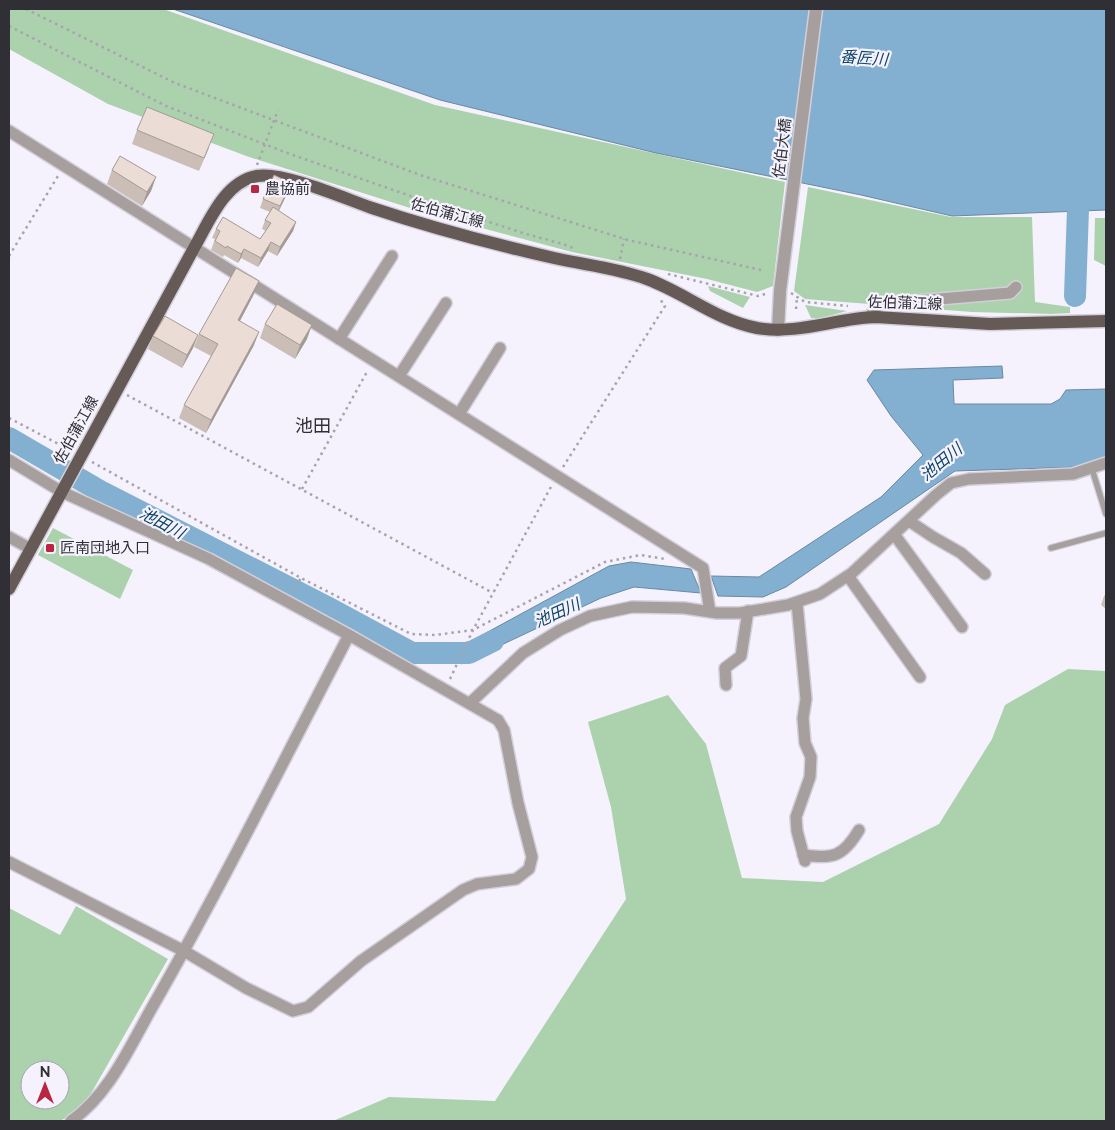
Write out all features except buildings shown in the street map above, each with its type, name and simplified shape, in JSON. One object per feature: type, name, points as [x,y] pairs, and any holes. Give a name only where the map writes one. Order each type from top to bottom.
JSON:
[{"type":"main road","name":"佐伯蒲江線","points":[[9,590],[194,248],[220,204],[232,188],[250,178],[268,175],[284,178],[437,228],[583,264],[630,273],[661,284],[726,319],[758,328],[778,330],[816,327],[844,320],[869,317],[990,324],[1106,321]]},
{"type":"street","name":"佐伯大橋","points":[[778,330],[775,292],[816,9]]},
{"type":"street","points":[[9,131],[703,568],[710,612]]},
{"type":"street","points":[[339,339],[392,256]]},
{"type":"street","points":[[869,317],[880,304],[1010,294],[1016,287]]},
{"type":"street","points":[[399,376],[446,303]]},
{"type":"street","points":[[459,414],[500,348]]},
{"type":"street","points":[[9,460],[209,559],[349,635],[498,720],[504,730],[518,803],[532,857],[529,869],[516,879],[477,884],[462,890],[361,961],[308,1007],[293,1011],[246,988],[184,951],[9,862]]},
{"type":"street","points":[[470,703],[523,653],[560,630],[590,616],[632,607],[684,608],[710,612],[740,613],[797,603],[820,594],[848,576],[945,487],[956,482],[969,479],[1073,474],[1106,463]]},
{"type":"street","points":[[909,521],[961,553],[985,574]]},
{"type":"street","points":[[894,534],[962,627]]},
{"type":"street","points":[[9,537],[31,549]]},
{"type":"street","points":[[848,576],[920,677]]},
{"type":"street","points":[[797,603],[806,699],[803,718],[805,743],[811,757],[810,777],[796,817],[797,831],[804,858],[825,858],[842,851],[851,844],[859,830]]},
{"type":"street","points":[[726,685],[725,668],[741,656],[748,611]]},
{"type":"street","points":[[71,1121],[91,1104],[112,1076],[184,951],[349,635]]},
{"type":"lane","points":[[1092,468],[1106,514]]},
{"type":"lane","points":[[1051,548],[1106,533]]},
{"type":"path","points":[[26,9],[175,83],[420,175],[624,238],[761,270]]},
{"type":"path","points":[[9,26],[166,106],[265,144],[422,200],[575,248],[583,264]]},
{"type":"path","points":[[256,167],[278,110]]},
{"type":"path","points":[[9,256],[64,166]]},
{"type":"path","points":[[618,261],[620,261],[624,238]]},
{"type":"path","points":[[666,273],[758,296],[775,292]]},
{"type":"path","points":[[449,680],[473,630],[557,476],[665,306],[646,278]]},
{"type":"path","points":[[796,308],[797,297]]},
{"type":"path","points":[[302,489],[373,360]]},
{"type":"path","points":[[117,390],[494,593]]},
{"type":"path","points":[[9,418],[300,578],[411,634],[435,635],[473,630],[605,562],[640,555],[670,560]]},
{"type":"path","points":[[287,601],[300,578]]},
{"type":"green space","points":[[9,9],[163,9],[435,105],[785,182],[773,286],[757,292],[707,279],[572,252],[429,214],[249,157],[108,104],[9,49]]},
{"type":"green space","points":[[808,187],[951,217],[1032,217],[1035,302],[1070,307],[1070,313],[972,312],[805,299],[794,291]]},
{"type":"green space","points":[[1095,218],[1106,218],[1106,266],[1094,260]]},
{"type":"green space","points":[[708,286],[750,297],[743,308],[710,291]]},
{"type":"green space","points":[[805,305],[847,311],[821,318],[811,318]]},
{"type":"green space","points":[[53,528],[133,570],[120,599],[38,555]]},
{"type":"green space","points":[[1068,669],[1106,671],[1106,1121],[333,1121],[389,1097],[495,1101],[626,899],[611,807],[588,722],[668,695],[706,744],[742,878],[823,882],[939,824],[992,739],[1005,705]]},
{"type":"green space","points":[[76,906],[168,959],[89,1097],[74,1113],[60,1121],[9,1121],[9,908],[60,935]]},
{"type":"water","name":"番匠川","points":[[173,9],[1106,9],[1106,210],[952,216],[861,195],[656,153],[440,100]]},
{"type":"water","points":[[1002,366],[1003,378],[953,380],[954,404],[1051,404],[1060,399],[1066,390],[1106,389],[1106,456],[1079,467],[955,471],[786,587],[763,597],[718,596],[711,576],[759,577],[881,497],[923,455],[891,416],[867,380],[874,370]]},
{"type":"water","points":[[631,562],[691,569],[701,593],[634,587],[601,598],[461,664],[473,640],[609,566]]},
{"type":"waterway","name":"池田川","points":[[1075,296],[1079,180]]},
{"type":"waterway","name":"池田川","points":[[9,438],[100,491],[325,606],[412,653],[469,653],[493,641]]},
{"type":"place","name":"農協前","points":[[255,189]]},
{"type":"place","name":"匠南団地入口","points":[[50,548]]},
{"type":"district","name":"池田","points":[[313,425]]}]
